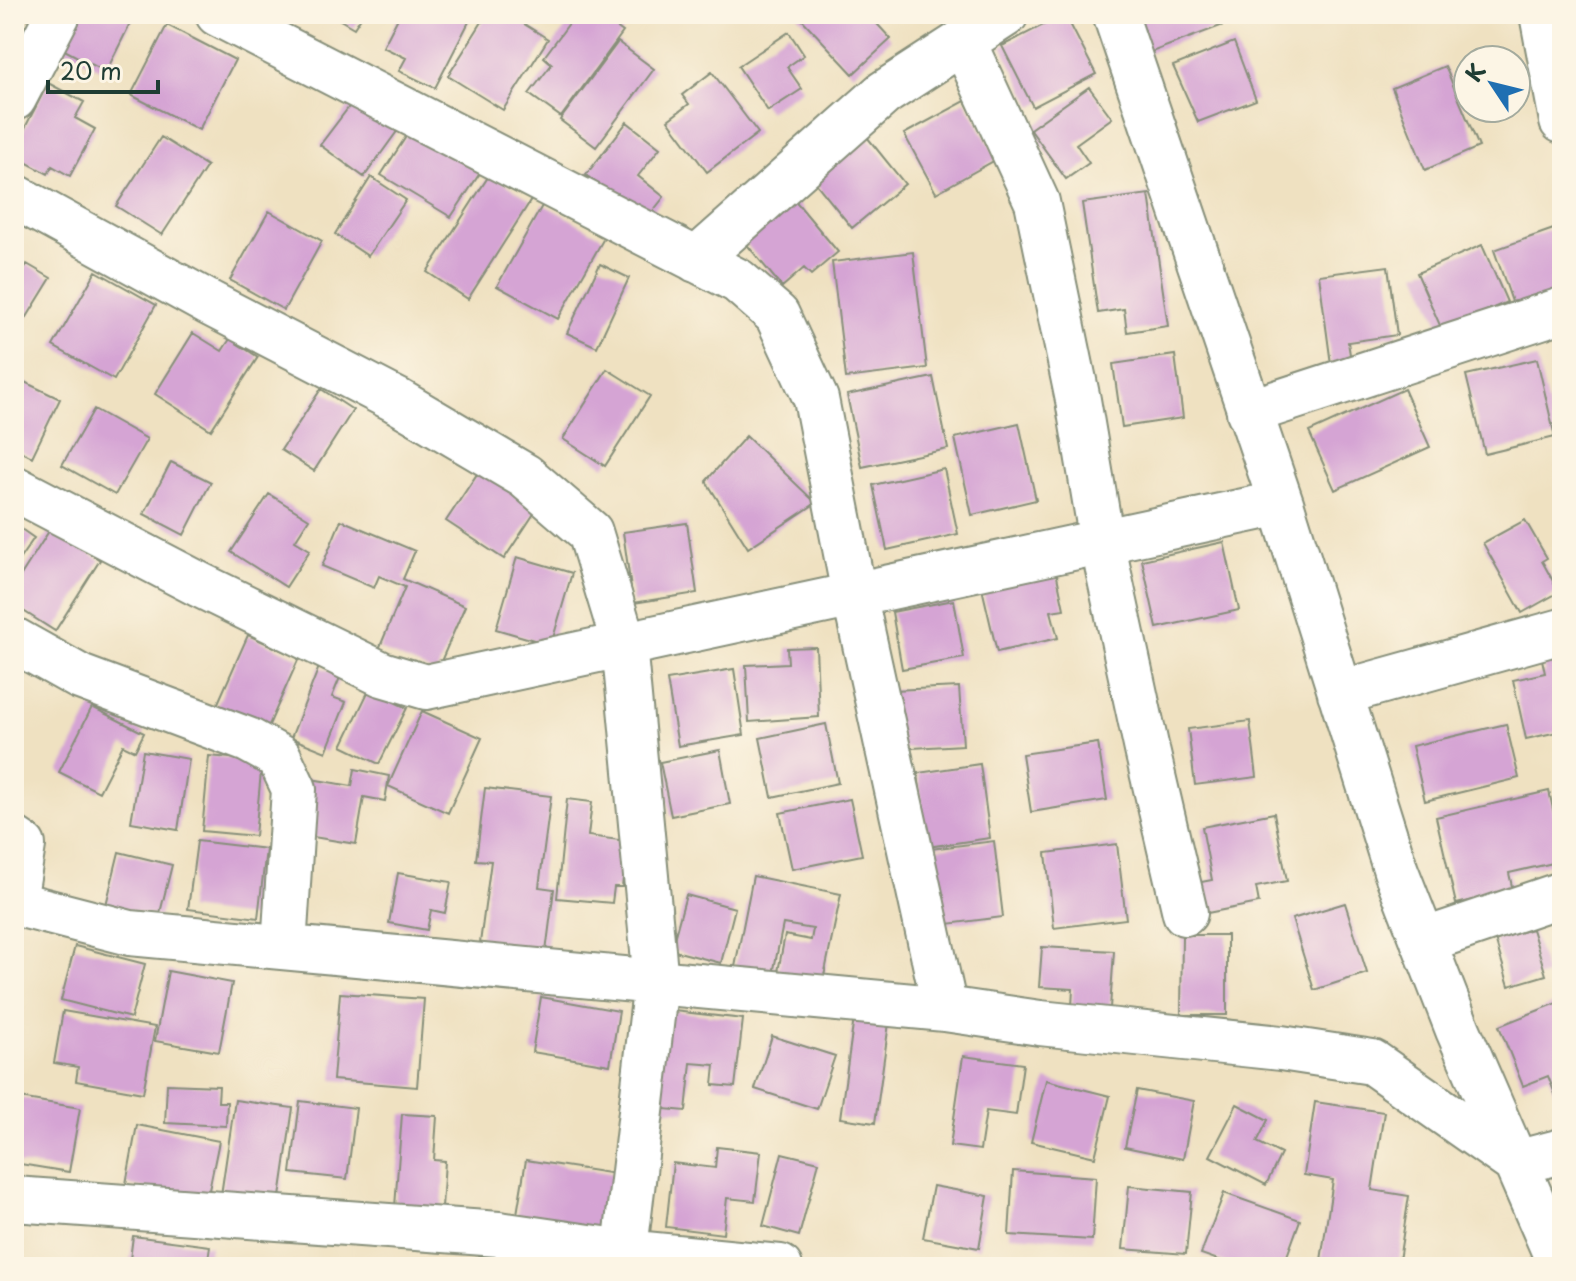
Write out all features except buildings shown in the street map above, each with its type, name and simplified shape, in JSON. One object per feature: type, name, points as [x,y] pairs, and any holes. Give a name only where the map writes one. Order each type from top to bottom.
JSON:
[{"type":"street","points":[[14,98],[58,14]]},
{"type":"street","points":[[218,14],[738,281],[777,315],[816,399],[854,594],[945,1009]]},
{"type":"street","points":[[696,260],[884,93],[1006,14]]},
{"type":"street","points":[[1115,14],[1281,503],[1396,871],[1458,1030],[1561,1267]]},
{"type":"street","points":[[1542,14],[1562,121]]},
{"type":"street","points":[[963,41],[1037,202],[1078,400],[1102,542],[1185,913]]},
{"type":"street","points":[[14,196],[209,303],[396,400],[525,476],[590,532],[624,644],[656,982],[624,1260]]},
{"type":"street","points":[[1249,412],[1562,310]]},
{"type":"street","points":[[14,488],[214,592],[382,674],[426,687],[1281,503]]},
{"type":"street","points":[[1340,693],[1562,631]]},
{"type":"street","points":[[14,640],[80,677],[248,740],[279,757],[294,789],[284,947]]},
{"type":"street","points":[[14,839],[23,845],[14,903],[130,933],[945,1009],[1040,1023],[1281,1048],[1372,1062],[1516,1163],[1562,1151]]},
{"type":"street","points":[[1423,941],[1562,894]]},
{"type":"street","points":[[14,1199],[499,1234],[624,1260],[780,1267]]}]
